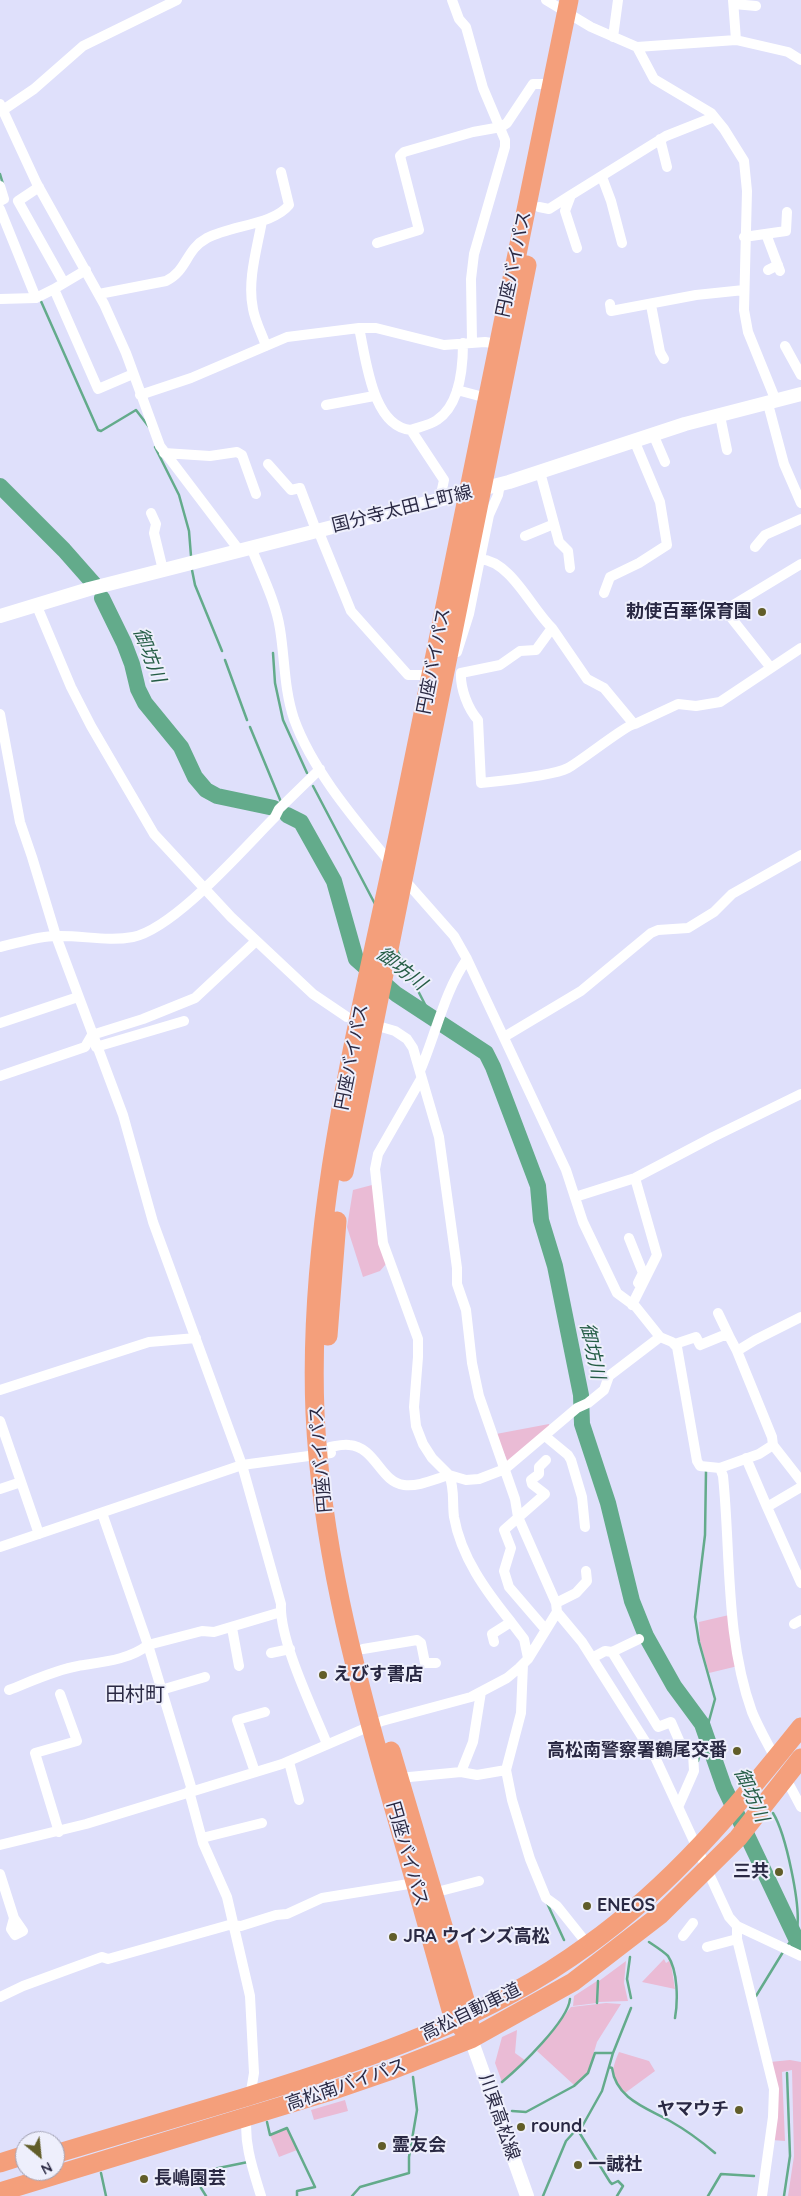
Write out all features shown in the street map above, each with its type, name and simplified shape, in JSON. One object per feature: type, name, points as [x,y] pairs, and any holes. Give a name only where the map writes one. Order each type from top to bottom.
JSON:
[{"type":"highway","name":"円座バイパス","points":[[402,876],[431,675],[483,489],[487,398],[551,84],[573,7]]},
{"type":"highway","name":"円座バイパス","points":[[471,2038],[416,1883],[377,1723],[342,1553],[326,1451],[315,1412],[316,1288],[326,1203],[378,963],[402,876],[483,489],[539,207],[573,7]]},
{"type":"highway","name":"円座バイパス","points":[[326,1451],[330,1555],[344,1619],[377,1723],[399,1778],[433,1892],[461,2014]]},
{"type":"highway","name":"高松南バイパス","points":[[65,2143],[382,2046],[461,2014],[506,1992],[585,1941],[634,1902],[696,1844],[724,1814],[801,1720]]},
{"type":"highway","name":"高松自動車道","points":[[65,2151],[324,2073],[387,2051],[452,2024],[521,1989],[588,1946],[660,1888],[724,1820],[801,1727]]},
{"type":"highway","name":"高松自動車道","points":[[65,2163],[327,2086],[391,2064],[480,2025],[528,1999],[594,1957],[668,1897],[734,1829],[801,1747]]},
{"type":"highway","name":"高松南バイパス","points":[[0,2192],[247,2117],[392,2070],[471,2038],[566,1986],[595,1966],[660,1915],[738,1838],[801,1758]]},
{"type":"highway","points":[[0,2163],[15,2158]]},
{"type":"highway","points":[[0,2171],[15,2166]]},
{"type":"highway","points":[[0,2184],[15,2179]]},
{"type":"main road","name":"国分寺太田上町線","points":[[0,616],[36,604],[163,570],[483,489],[653,434],[772,402],[800,397]]},
{"type":"main road","name":"川東高松線","points":[[471,2038],[526,2196]]},
{"type":"street","points":[[177,0],[83,46],[34,89],[2,107],[39,187],[99,294],[118,335],[164,453],[245,549],[280,628],[287,694],[301,736],[320,768],[361,828],[454,936],[467,959],[566,1170],[583,1222],[617,1293],[630,1304],[660,1337],[675,1344],[696,1337],[700,1345],[722,1336],[728,1336]]},
{"type":"street","points":[[359,328],[374,396],[392,422],[403,430],[411,430],[437,420],[452,401],[462,372],[468,343],[474,254],[505,147],[500,127],[483,88],[466,27],[458,19],[452,0]]},
{"type":"street","points":[[546,0],[573,7],[613,37],[637,47],[736,40],[788,52],[801,60]]},
{"type":"street","points":[[613,37],[618,0]]},
{"type":"street","points":[[736,40],[734,2],[756,6]]},
{"type":"street","points":[[637,47],[654,79],[714,117],[737,147],[744,161],[747,191],[744,237],[744,310],[748,332],[772,402],[784,464],[801,503]]},
{"type":"street","points":[[377,243],[419,230],[400,156],[404,152],[473,132],[500,127],[507,122],[533,84],[551,84]]},
{"type":"street","points":[[539,207],[549,209],[660,140],[714,117]]},
{"type":"street","points":[[660,140],[667,167]]},
{"type":"street","points":[[99,294],[166,281],[176,276],[183,269],[187,255],[206,238],[236,226],[262,221],[276,215],[289,205],[281,172]]},
{"type":"street","points":[[602,177],[611,201],[622,243]]},
{"type":"street","points":[[0,186],[4,199],[0,201]]},
{"type":"street","points":[[39,187],[18,201],[64,282]]},
{"type":"street","points":[[572,195],[565,211],[577,248]]},
{"type":"street","points":[[0,209],[36,298]]},
{"type":"street","points":[[744,237],[786,230],[788,212]]},
{"type":"street","points":[[262,221],[254,262],[252,299],[253,310],[266,346]]},
{"type":"street","points":[[766,234],[776,268]]},
{"type":"street","points":[[0,300],[36,298],[86,270]]},
{"type":"street","points":[[54,289],[98,389],[133,374]]},
{"type":"street","points":[[610,304],[611,311],[651,305],[696,295],[744,290]]},
{"type":"street","points":[[651,305],[660,352],[664,359]]},
{"type":"street","points":[[140,395],[191,378],[287,337],[359,328],[376,328],[444,345],[468,343],[498,344]]},
{"type":"street","points":[[785,346],[801,375]]},
{"type":"street","points":[[457,390],[487,398]]},
{"type":"street","points":[[326,405],[374,396]]},
{"type":"street","points":[[720,416],[727,450]]},
{"type":"street","points":[[411,430],[444,480],[440,499]]},
{"type":"street","points":[[653,434],[665,462]]},
{"type":"street","points":[[604,593],[610,577],[667,545],[660,502],[634,440]]},
{"type":"street","points":[[164,453],[210,456],[237,452],[242,456],[256,494]]},
{"type":"street","points":[[268,464],[290,490],[300,488],[352,610],[408,675],[431,675]]},
{"type":"street","points":[[540,472],[559,542],[568,551],[570,568]]},
{"type":"street","points":[[402,876],[455,659],[469,614],[488,516],[498,495],[483,489]]},
{"type":"street","points":[[151,513],[156,524],[154,533],[163,570]]},
{"type":"street","points":[[755,547],[766,535],[801,519]]},
{"type":"street","points":[[525,536],[554,524]]},
{"type":"street","points":[[480,559],[486,559],[509,575],[552,628],[587,679],[604,688],[633,724]]},
{"type":"street","points":[[771,668],[725,610],[801,564]]},
{"type":"street","points":[[36,604],[91,726],[154,834],[202,889],[320,1000],[365,1023],[395,1031],[407,1039],[413,1048],[439,1137],[456,1260],[457,1284],[466,1310],[473,1370],[484,1413],[515,1499],[518,1517],[557,1607],[656,1757],[679,1804],[723,1906],[737,1926],[800,1956]]},
{"type":"street","points":[[552,628],[536,650],[520,651],[500,665],[461,673],[463,689],[472,714],[478,720],[481,783],[506,781],[567,769],[604,745],[629,724],[633,724],[678,704],[696,706],[720,702],[801,648]]},
{"type":"street","points":[[0,714],[2,735],[20,822],[44,892],[56,936],[123,1115],[153,1222],[242,1465],[265,1542],[290,1649],[327,1744]]},
{"type":"street","points":[[0,947],[56,936],[114,939],[134,936],[155,929],[175,915],[202,889],[275,817],[279,809],[320,768]]},
{"type":"street","points":[[504,1037],[581,991],[651,933],[658,930],[688,928],[714,912],[732,894],[801,855]]},
{"type":"street","points":[[0,1076],[85,1047],[92,1035],[143,1019],[195,998],[256,941]]},
{"type":"street","points":[[467,959],[460,970],[421,1075],[378,1154],[375,1168],[383,1243],[418,1339],[414,1398],[416,1426],[427,1451],[449,1475],[453,1484],[454,1517],[463,1550],[486,1590],[524,1639],[526,1661],[521,1713],[506,1770],[521,1832],[546,1898],[557,1906],[585,1941]]},
{"type":"street","points":[[0,1023],[78,997]]},
{"type":"street","points":[[96,1047],[184,1021]]},
{"type":"street","points":[[575,1197],[635,1178],[713,1136],[801,1094]]},
{"type":"street","points":[[630,1304],[656,1255],[635,1178]]},
{"type":"street","points":[[628,1238],[643,1273],[630,1304]]},
{"type":"street","points":[[718,1312],[728,1336],[737,1351],[772,1437],[772,1445],[801,1481]]},
{"type":"street","points":[[737,1351],[754,1340],[801,1317]]},
{"type":"street","points":[[0,1548],[242,1465],[326,1451],[348,1444],[364,1449],[395,1483],[417,1485],[449,1475],[466,1480],[479,1479],[505,1469],[577,1408],[588,1403],[604,1390],[609,1376],[660,1337]]},
{"type":"street","points":[[0,1390],[149,1342],[196,1338]]},
{"type":"street","points":[[675,1344],[700,1466],[720,1468],[759,1454],[772,1445]]},
{"type":"street","points":[[0,1421],[39,1534]]},
{"type":"street","points":[[545,1436],[568,1454],[571,1460],[582,1497],[585,1526]]},
{"type":"street","points":[[746,1458],[801,1583]]},
{"type":"street","points":[[546,1460],[539,1467],[539,1474],[531,1480],[532,1484],[545,1494],[504,1530],[511,1548],[504,1571],[509,1587],[516,1598],[546,1630]]},
{"type":"street","points":[[720,1468],[724,1483],[732,1612],[738,1654],[752,1711],[801,1807]]},
{"type":"street","points":[[0,1489],[21,1482]]},
{"type":"street","points":[[767,1507],[801,1487]]},
{"type":"street","points":[[102,1513],[148,1645],[202,1838],[221,1878],[235,1926],[250,1996],[254,2057],[247,2117],[247,2144],[261,2196]]},
{"type":"street","points":[[0,1845],[58,1832],[289,1762],[377,1723],[449,1704],[480,1692],[507,1678],[526,1661],[546,1630],[557,1607],[576,1593],[586,1581],[586,1571]]},
{"type":"street","points":[[9,1690],[48,1675],[79,1666],[107,1662],[141,1651],[148,1645],[202,1631],[214,1632],[232,1628],[266,1615],[281,1612]]},
{"type":"street","points":[[494,1642],[492,1634],[512,1622]]},
{"type":"street","points":[[232,1628],[239,1666]]},
{"type":"street","points":[[363,1649],[417,1640],[421,1643],[425,1663],[436,1663]]},
{"type":"street","points":[[592,1658],[605,1651],[612,1652],[639,1640]]},
{"type":"street","points":[[271,1653],[290,1649]]},
{"type":"street","points":[[612,1652],[658,1727],[671,1722],[685,1754],[692,1753],[694,1771],[679,1804]]},
{"type":"street","points":[[161,1690],[205,1677]]},
{"type":"street","points":[[461,1772],[473,1742],[480,1692]]},
{"type":"street","points":[[58,1832],[35,1753],[77,1741],[60,1694]]},
{"type":"street","points":[[255,1772],[237,1720],[265,1712]]},
{"type":"street","points":[[639,1731],[655,1722]]},
{"type":"street","points":[[289,1762],[299,1800]]},
{"type":"street","points":[[399,1778],[461,1772],[477,1776],[506,1770]]},
{"type":"street","points":[[202,1838],[262,1823]]},
{"type":"street","points":[[0,1874],[14,1918]]},
{"type":"street","points":[[433,1892],[479,1881]]},
{"type":"street","points":[[0,1998],[23,1986],[102,1957],[108,1958],[229,1925],[235,1926],[287,1914],[322,1898],[416,1883]]},
{"type":"street","points":[[683,1936],[694,1922]]},
{"type":"street","points":[[737,1926],[737,1939],[774,2089],[773,2117],[762,2196]]},
{"type":"street","points":[[707,1947],[737,1939]]},
{"type":"shaded area","points":[[372,1185],[386,1264],[380,1271],[363,1277],[347,1227],[353,1190]]},
{"type":"shaded area","points":[[549,1424],[550,1428],[508,1463],[496,1434]]},
{"type":"shaded area","points":[[729,1615],[738,1666],[709,1673],[700,1641],[699,1622]]},
{"type":"shaded area","points":[[664,1959],[666,1963],[669,1961],[671,1964],[675,1989],[642,1982]]},
{"type":"shaded area","points":[[626,1961],[624,1983],[628,2001],[598,2002],[599,1981]]},
{"type":"shaded area","points":[[597,1981],[597,2003],[573,2006],[574,1996]]},
{"type":"shaded area","points":[[606,2003],[621,2004],[597,2042],[588,2072],[574,2085],[537,2051],[571,2007]]},
{"type":"shaded area","points":[[517,2030],[515,2053],[526,2061],[502,2082],[495,2063],[502,2037]]},
{"type":"shaded area","points":[[619,2052],[649,2061],[655,2071],[625,2093],[620,2088],[613,2074],[614,2064]]},
{"type":"shaded area","points":[[790,2060],[801,2062],[801,2196],[788,2196],[794,2156],[792,2070],[782,2072],[785,2141],[772,2140],[770,2062]]},
{"type":"shaded area","points":[[345,2100],[348,2111],[314,2120],[311,2110]]},
{"type":"shaded area","points":[[287,2129],[297,2150],[279,2157],[270,2135]]},
{"type":"waterway","points":[[0,174],[3,184]]},
{"type":"waterway","points":[[40,299],[98,430],[101,431],[136,410],[149,427]]},
{"type":"waterway","points":[[155,447],[179,495],[189,531],[191,556]]},
{"type":"waterway","name":"御坊川","points":[[0,486],[64,550],[94,584]]},
{"type":"waterway","points":[[192,570],[195,585],[222,651]]},
{"type":"waterway","name":"御坊川","points":[[102,598],[124,643],[132,664],[138,689],[145,703],[181,747],[195,777],[206,790],[217,796],[274,808]]},
{"type":"waterway","points":[[273,653],[275,683],[283,720],[307,773]]},
{"type":"waterway","points":[[225,660],[247,720]]},
{"type":"waterway","points":[[250,727],[281,802]]},
{"type":"waterway","points":[[313,786],[375,904]]},
{"type":"waterway","name":"御坊川","points":[[284,809],[287,815]]},
{"type":"waterway","name":"御坊川","points":[[287,815],[301,822],[334,881],[356,959],[396,994],[486,1053],[493,1067],[538,1186],[541,1220],[555,1266],[581,1395],[582,1424],[608,1503],[632,1601],[646,1636],[674,1686],[702,1724],[724,1787],[801,1949]]},
{"type":"waterway","points":[[397,950],[432,1018]]},
{"type":"waterway","points":[[698,1761],[715,1699],[699,1642],[695,1617],[705,1535],[706,1471]]},
{"type":"waterway","points":[[773,1813],[783,1837],[797,1904],[797,1929],[787,1946]]},
{"type":"waterway","points":[[547,1903],[564,1940]]},
{"type":"waterway","points":[[649,1942],[668,1956],[674,1970],[677,2003],[675,2018]]},
{"type":"waterway","points":[[756,1996],[783,1952]]},
{"type":"waterway","points":[[630,1957],[627,1979],[631,1998]]},
{"type":"waterway","points":[[597,2003],[598,1981]]},
{"type":"waterway","points":[[502,2082],[531,2055],[552,2031],[561,2019],[570,1999]]},
{"type":"waterway","points":[[543,2196],[566,2141],[575,2131],[579,2132],[602,2091],[613,2053],[631,2008]]},
{"type":"waterway","points":[[512,2111],[526,2112],[574,2086],[588,2073],[595,2053],[613,2053]]},
{"type":"waterway","points":[[609,2067],[612,2068],[615,2079],[626,2095],[643,2107],[682,2128],[715,2153]]},
{"type":"waterway","points":[[784,2196],[790,2156],[787,2073]]},
{"type":"waterway","points":[[352,2196],[360,2187],[409,2173],[409,2157],[417,2110],[413,2077]]},
{"type":"waterway","points":[[267,2122],[270,2135],[287,2128],[315,2187],[297,2191],[297,2196]]},
{"type":"waterway","points":[[579,2132],[610,2182],[612,2184],[618,2181],[623,2186],[617,2196]]},
{"type":"waterway","points":[[206,2196],[201,2188],[199,2172],[248,2162]]},
{"type":"waterway","points":[[101,2173],[106,2196]]},
{"type":"waterway","points":[[708,2196],[721,2174],[754,2176]]},
{"type":"place","name":"勅使百華保育園","points":[[762,612]]},
{"type":"place","name":"えびす書店","points":[[323,1675]]},
{"type":"place","name":"高松南警察署鶴尾交番","points":[[737,1751]]},
{"type":"place","name":"三共","points":[[779,1872]]},
{"type":"place","name":"ENEOS","points":[[587,1906]]},
{"type":"place","name":"JRA ウインズ高松","points":[[393,1937]]},
{"type":"place","name":"ヤマウチ","points":[[739,2110]]},
{"type":"place","name":"round.","points":[[521,2127]]},
{"type":"place","name":"霊友会","points":[[382,2146]]},
{"type":"place","name":"一誠社","points":[[578,2165]]},
{"type":"place","name":"長嶋園芸","points":[[144,2179]]},
{"type":"district","name":"田村町","points":[[135,1695]]}]
